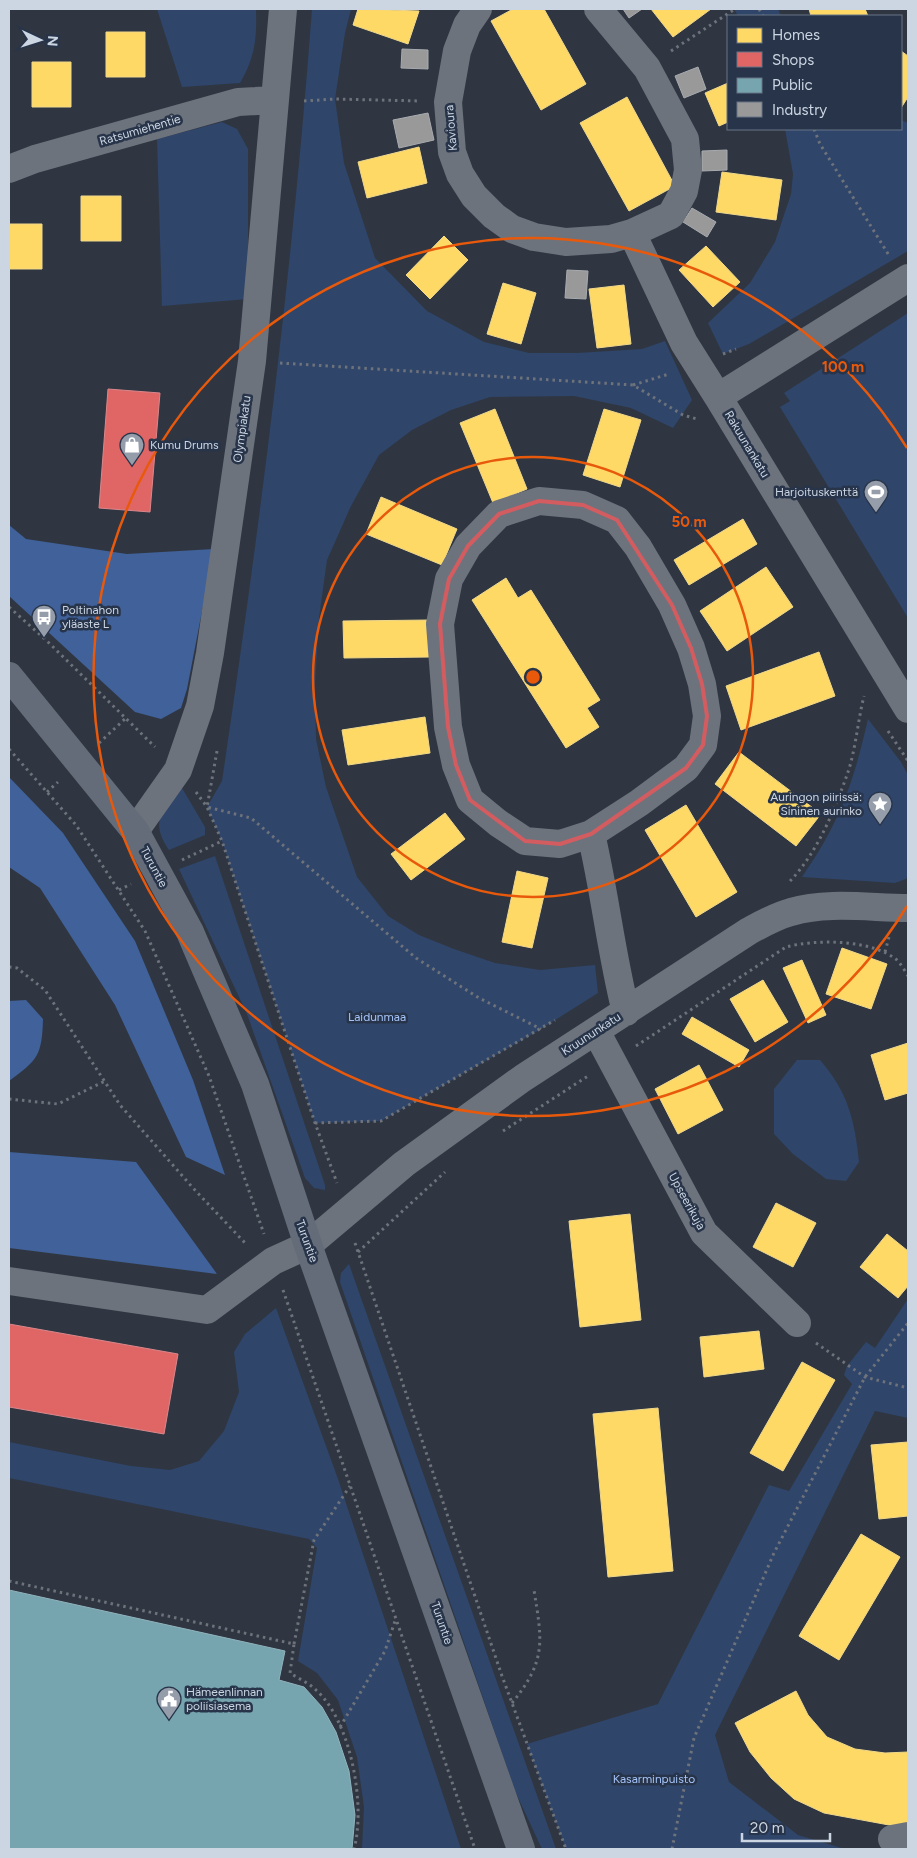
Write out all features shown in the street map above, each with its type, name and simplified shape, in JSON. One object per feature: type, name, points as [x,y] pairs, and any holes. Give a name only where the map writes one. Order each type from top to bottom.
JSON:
[{"type":"main road","name":"Turuntie","points":[[9,676],[135,831],[190,932],[255,1084],[308,1245],[522,1849]]},
{"type":"street","name":"Olympiakatu","points":[[135,831],[178,770],[189,743],[200,706],[210,652],[252,361],[286,101],[283,9]]},
{"type":"street","name":"Kavioura","points":[[478,9],[467,25],[457,51],[448,102],[452,152],[460,174],[474,196],[494,216],[512,229],[534,237],[566,242],[610,239],[632,234],[671,216],[684,191],[688,170],[685,139],[647,68],[598,9]]},
{"type":"street","name":"Ratsumiehentie","points":[[9,169],[34,159],[238,102],[286,101]]},
{"type":"street","points":[[632,234],[684,343],[718,397]]},
{"type":"street","name":"Rakuunankatu","points":[[900,270],[718,397],[908,709]]},
{"type":"street","points":[[539,501],[583,505],[617,520],[638,547],[676,614],[691,648],[706,708],[707,716],[703,745],[686,768],[639,803],[591,834],[560,844],[525,841],[498,823],[470,800],[456,765],[448,727],[440,624],[449,579],[468,546],[498,514],[539,501]]},
{"type":"street","points":[[591,834],[602,883],[618,980],[626,1012]]},
{"type":"street","name":"Kruununkatu","points":[[9,1281],[207,1310],[273,1261],[308,1245],[404,1164],[523,1078],[626,1012],[725,945],[771,919],[792,911],[818,907],[908,908]]},
{"type":"street","name":"Upseerikuja","points":[[596,1031],[704,1233],[797,1323]]},
{"type":"path","points":[[647,68],[735,9]]},
{"type":"path","points":[[286,101],[335,99],[448,102]]},
{"type":"path","points":[[814,130],[820,144],[900,270]]},
{"type":"path","points":[[252,361],[633,385],[676,372]]},
{"type":"path","points":[[633,385],[683,415],[706,422]]},
{"type":"path","points":[[207,807],[251,818],[416,958],[479,998],[541,1029]]},
{"type":"path","points":[[177,862],[222,841]]},
{"type":"path","points":[[9,967],[17,968],[45,990],[120,1105],[242,1241],[273,1261]]},
{"type":"path","points":[[9,1099],[58,1104],[104,1081]]},
{"type":"path","points":[[797,1323],[816,1344],[865,1377],[908,1388]]},
{"type":"path","points":[[672,1849],[694,1738],[774,1553],[865,1377],[908,1323]]},
{"type":"path","points":[[350,1486],[314,1540],[290,1673],[317,1690],[340,1728],[350,1755],[355,1779],[357,1811],[354,1849]]},
{"type":"path","points":[[9,1581],[294,1644]]},
{"type":"path","points":[[512,1703],[526,1686],[538,1663],[540,1629],[534,1590]]},
{"type":"path","points":[[340,1728],[385,1651],[396,1618]]},
{"type":"highlighted area","points":[[539,501],[583,505],[617,520],[672,605],[691,648],[702,684],[707,716],[703,745],[686,768],[591,834],[560,844],[525,841],[470,800],[456,765],[448,727],[440,624],[449,579],[468,546],[499,514]]},
{"type":"green space","points":[[157,9],[256,9],[254,48],[249,65],[240,83],[182,87]]},
{"type":"green space","name":"Laidunmaa","points":[[312,9],[351,9],[345,33],[335,99],[344,163],[375,258],[427,311],[484,342],[529,353],[577,353],[642,349],[665,341],[692,400],[673,428],[631,408],[574,396],[490,397],[451,410],[412,430],[379,455],[351,506],[327,560],[319,618],[315,684],[316,739],[326,787],[357,877],[388,916],[419,935],[495,963],[540,970],[595,965],[598,993],[541,1029],[381,1121],[315,1123],[222,841],[207,807],[222,781],[262,492],[285,299]]},
{"type":"green space","points":[[734,9],[778,9],[781,15],[737,15]]},
{"type":"green space","points":[[902,120],[908,123],[908,251],[749,344],[723,354],[708,323],[750,283],[775,242],[791,194],[793,174],[785,130],[902,130]]},
{"type":"green space","points":[[222,122],[237,129],[248,149],[248,299],[162,306],[157,139]]},
{"type":"green space","name":"Harjoituskenttä","points":[[908,313],[908,618],[780,407],[790,401],[784,393]]},
{"type":"green space","points":[[868,719],[901,762],[908,775],[908,876],[906,879],[895,883],[802,877],[826,838],[844,802],[857,763]]},
{"type":"green space","points":[[174,786],[182,788],[205,827],[205,835],[169,850],[163,840],[159,825],[162,811]]},
{"type":"green space","points":[[215,856],[325,1185],[325,1190],[314,1188],[305,1178],[247,1014],[179,869]]},
{"type":"green space","points":[[797,1060],[820,1060],[830,1072],[844,1096],[855,1133],[859,1162],[846,1181],[826,1179],[793,1154],[774,1134],[774,1089]]},
{"type":"green space","points":[[349,1264],[556,1849],[542,1849],[515,1791],[340,1282],[341,1273]]},
{"type":"green space","name":"Kasarminpuisto","points":[[908,1299],[908,1418],[875,1411],[715,1735],[729,1782],[798,1835],[845,1849],[566,1849],[527,1744],[658,1704],[769,1485],[789,1491],[852,1384],[844,1375],[847,1366],[866,1342],[875,1348]]},
{"type":"green space","points":[[276,1308],[338,1479],[461,1849],[362,1849],[364,1807],[357,1757],[338,1700],[317,1673],[298,1661],[317,1548],[309,1539],[9,1478],[9,1442],[131,1466],[170,1470],[199,1461],[224,1431],[239,1392],[234,1352],[245,1334]]},
{"type":"shaded area","points":[[9,525],[26,539],[127,554],[214,549],[187,689],[181,708],[161,719],[135,712],[9,596]]},
{"type":"shaded area","points":[[9,777],[63,833],[135,941],[193,1080],[225,1175],[186,1157],[115,1005],[40,888],[9,867]]},
{"type":"shaded area","points":[[26,1000],[43,1019],[41,1041],[32,1062],[9,1081],[9,1001]]},
{"type":"shaded area","points":[[9,1152],[136,1162],[217,1274],[9,1248]]},
{"type":"building: Homes","points":[[358,9],[419,11],[408,44],[353,25]]},
{"type":"building: Homes","points":[[513,9],[544,9],[586,84],[541,110],[491,21]]},
{"type":"building: Homes","points":[[651,9],[711,9],[673,37]]},
{"type":"building: Homes","points":[[809,9],[865,9],[868,15],[811,15]]},
{"type":"building: Homes","points":[[106,32],[145,32],[145,77],[106,77]]},
{"type":"building: Homes","points":[[902,52],[908,56],[908,97],[902,106]]},
{"type":"building: Homes","points":[[32,62],[71,62],[71,107],[32,107]]},
{"type":"building: Homes","points":[[727,83],[727,122],[719,126],[705,93]]},
{"type":"building: Homes","points":[[627,97],[675,186],[629,211],[580,123]]},
{"type":"building: Homes","points":[[419,147],[427,183],[367,198],[358,162]]},
{"type":"building: Homes","points":[[722,172],[782,180],[776,220],[716,212]]},
{"type":"building: Homes","points":[[81,196],[121,196],[121,241],[81,241]]},
{"type":"building: Homes","points":[[9,224],[42,224],[42,269],[9,269]]},
{"type":"building: Homes","points":[[444,236],[468,260],[430,299],[406,275]]},
{"type":"building: Homes","points":[[706,246],[740,282],[713,307],[679,270]]},
{"type":"building: Homes","points":[[503,283],[536,293],[521,344],[487,334]]},
{"type":"building: Homes","points":[[624,285],[631,344],[597,348],[589,289]]},
{"type":"building: Homes","points":[[495,409],[527,489],[493,503],[460,423]]},
{"type":"building: Homes","points":[[604,409],[641,420],[620,487],[583,475]]},
{"type":"building: Homes","points":[[381,497],[457,529],[442,565],[366,534]]},
{"type":"building: Homes","points":[[743,519],[757,544],[689,585],[674,560]]},
{"type":"building: Homes","points":[[766,567],[793,607],[727,651],[700,611]]},
{"type":"building: Homes","points":[[506,578],[518,598],[531,590],[600,700],[587,708],[599,727],[566,748],[472,600]]},
{"type":"building: Homes","points":[[430,620],[431,657],[344,658],[343,621]]},
{"type":"building: Homes","points":[[819,652],[835,696],[741,730],[726,686]]},
{"type":"building: Homes","points":[[425,717],[430,753],[348,765],[342,730]]},
{"type":"building: Homes","points":[[739,752],[821,814],[796,846],[715,784]]},
{"type":"building: Homes","points":[[686,805],[737,892],[696,917],[645,830]]},
{"type":"building: Homes","points":[[445,813],[465,839],[411,880],[391,854]]},
{"type":"building: Homes","points":[[517,871],[548,878],[532,948],[502,942]]},
{"type":"building: Homes","points":[[842,948],[887,964],[871,1009],[826,994]]},
{"type":"building: Homes","points":[[802,960],[826,1015],[808,1023],[783,968]]},
{"type":"building: Homes","points":[[763,980],[788,1022],[755,1042],[730,999]]},
{"type":"building: Homes","points":[[692,1017],[749,1050],[739,1067],[682,1034]]},
{"type":"building: Homes","points":[[908,1043],[908,1093],[885,1100],[871,1055]]},
{"type":"building: Homes","points":[[699,1065],[723,1110],[678,1134],[655,1089]]},
{"type":"building: Homes","points":[[776,1203],[816,1223],[793,1267],[753,1247]]},
{"type":"building: Homes","points":[[630,1214],[641,1320],[580,1327],[569,1221]]},
{"type":"building: Homes","points":[[887,1234],[908,1251],[908,1286],[898,1298],[860,1267]]},
{"type":"building: Homes","points":[[759,1331],[764,1369],[704,1377],[700,1337]]},
{"type":"building: Homes","points":[[802,1362],[835,1380],[783,1471],[750,1453]]},
{"type":"building: Homes","points":[[658,1408],[673,1571],[608,1577],[593,1414]]},
{"type":"building: Homes","points":[[908,1442],[908,1516],[879,1519],[871,1445]]},
{"type":"building: Homes","points":[[861,1534],[900,1557],[839,1660],[799,1636]]},
{"type":"building: Homes","points":[[796,1691],[808,1715],[827,1737],[855,1749],[885,1753],[908,1752],[908,1825],[889,1825],[824,1813],[794,1799],[771,1778],[750,1752],[735,1723]]},
{"type":"building: Shops","points":[[108,389],[160,393],[150,512],[99,508]]},
{"type":"building: Shops","points":[[9,1324],[178,1354],[164,1434],[9,1407]]},
{"type":"building: Public","name":"Hämeenlinnan poliisiasema","points":[[9,1590],[285,1651],[279,1680],[304,1687],[322,1707],[336,1732],[349,1771],[355,1815],[352,1849],[9,1849]]},
{"type":"building: Industry","points":[[623,9],[642,9],[629,18]]},
{"type":"building: Industry","points":[[402,49],[428,50],[428,69],[401,68]]},
{"type":"building: Industry","points":[[698,67],[706,89],[684,98],[675,76]]},
{"type":"building: Industry","points":[[428,113],[434,140],[399,148],[393,120]]},
{"type":"building: Industry","points":[[727,150],[727,170],[702,171],[702,151]]},
{"type":"building: Industry","points":[[692,208],[716,222],[707,237],[683,222]]},
{"type":"building: Industry","points":[[567,270],[588,271],[586,299],[565,298]]},
{"type":"place","name":"Kumu Drums","points":[[132,466]]},
{"type":"place","name":"Harjoituskenttä","points":[[876,513]]},
{"type":"place","name":"Poltinahon yläaste L","points":[[44,638]]},
{"type":"place","name":"Auringon piirissä: Sininen aurinko","points":[[880,825]]},
{"type":"place","name":"Hämeenlinnan poliisiasema","points":[[169,1720]]}]
